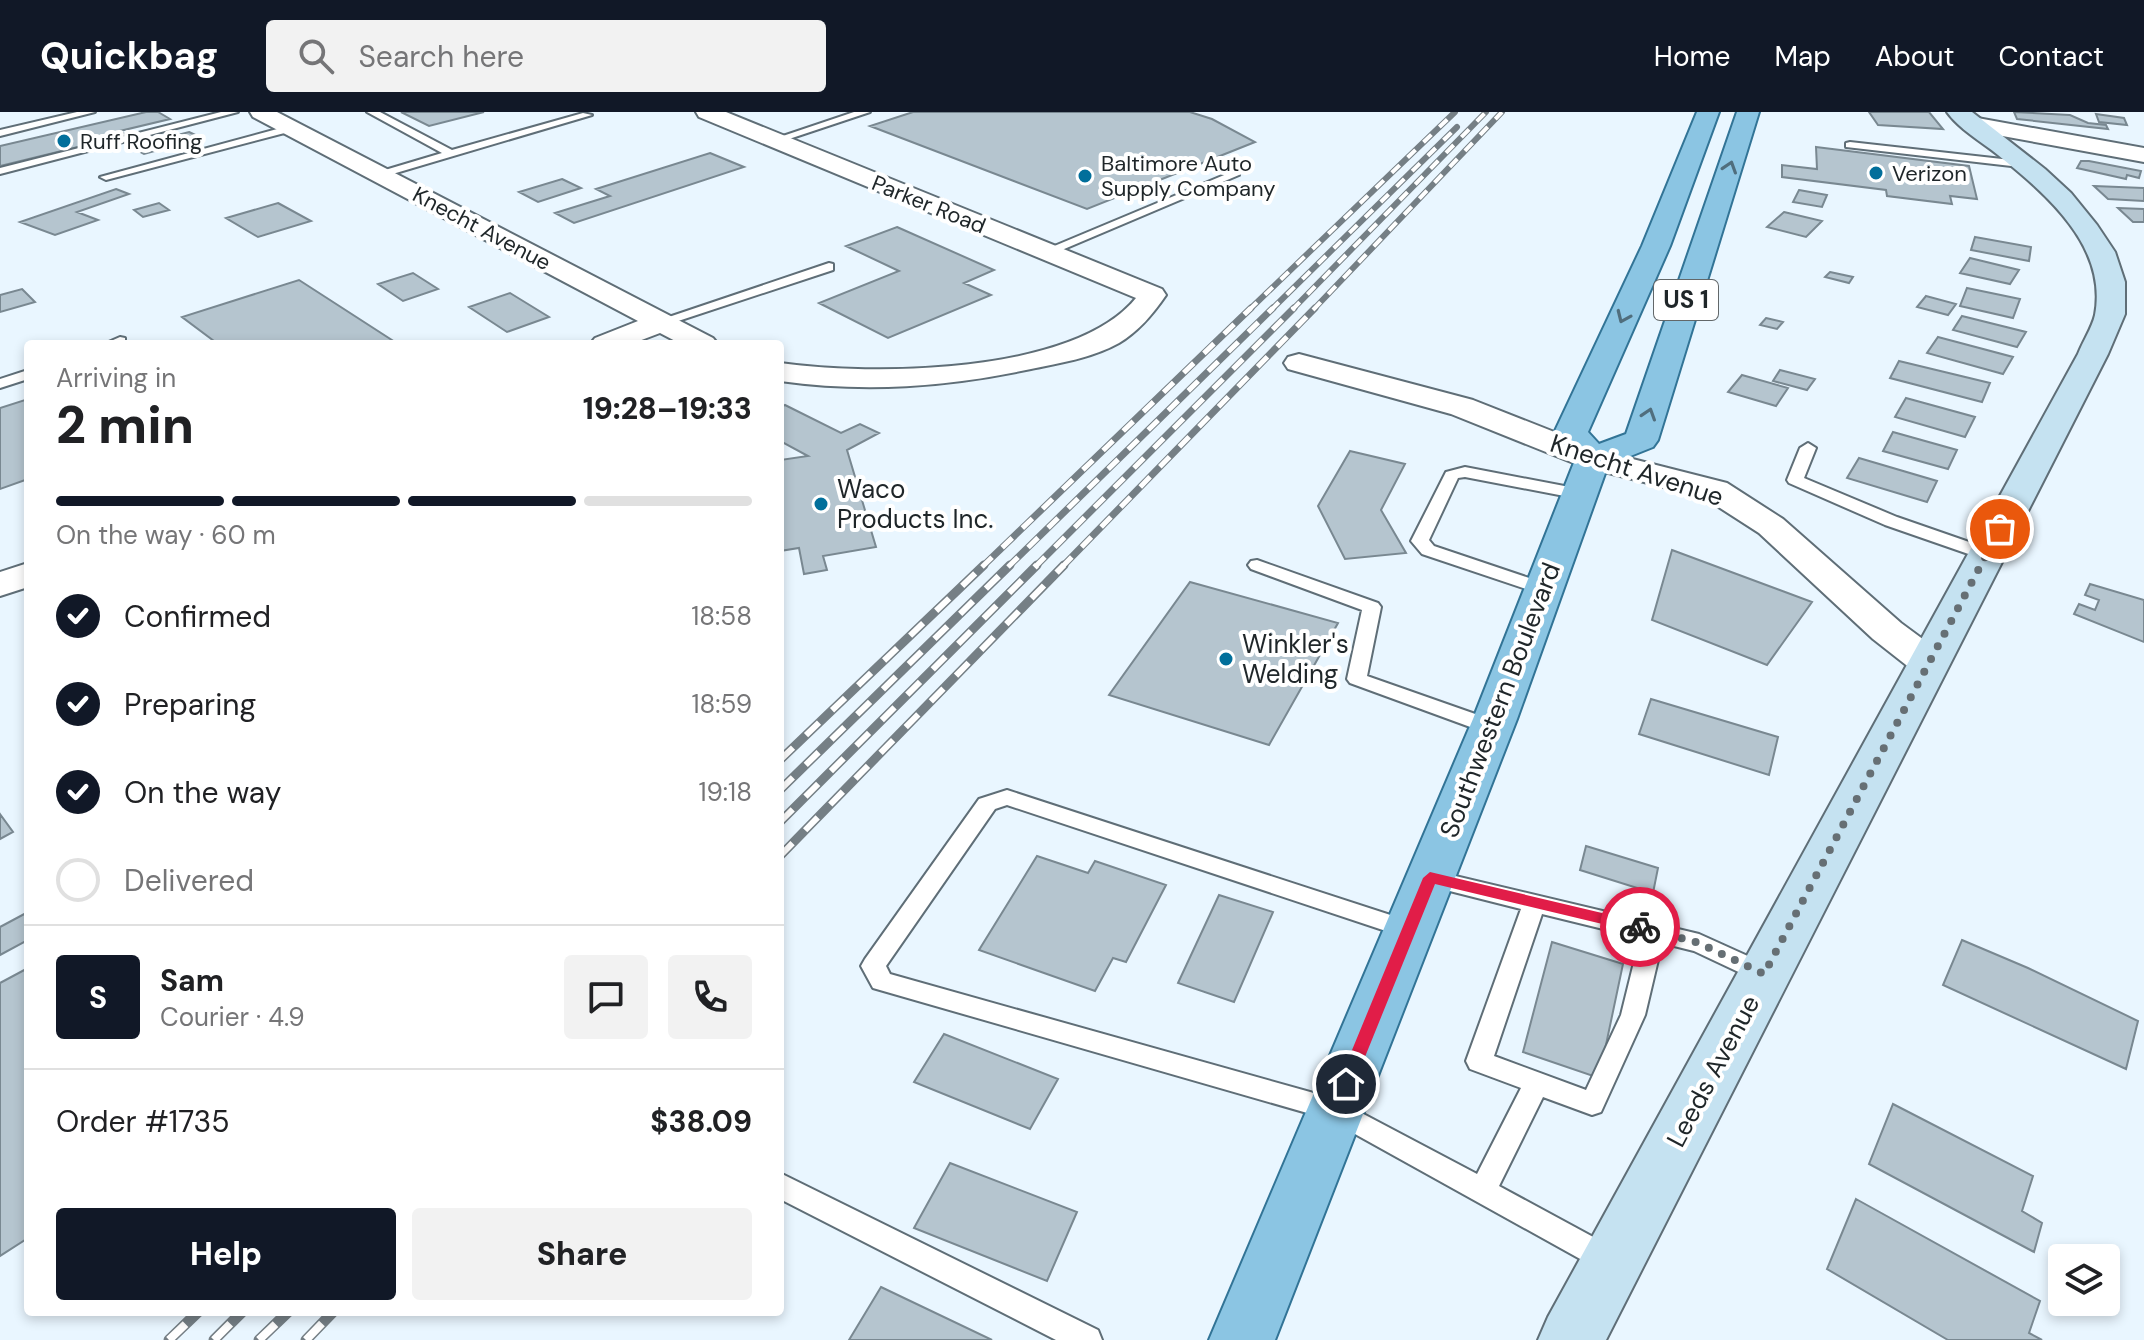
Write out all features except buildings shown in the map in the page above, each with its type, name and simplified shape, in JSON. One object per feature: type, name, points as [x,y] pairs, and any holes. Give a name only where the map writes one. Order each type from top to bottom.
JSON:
[{"type":"main road","name":"US 1","points":[[1708,112],[1656,246],[1571,433],[1586,476],[1641,440],[1748,112]]},
{"type":"main road","name":"Southwestern Boulevard","points":[[1242,1340],[1491,727],[1586,476]]},
{"type":"street","name":"Knecht Avenue","points":[[261,112],[695,340]]},
{"type":"street","name":"Parker Road","points":[[707,112],[1152,295],[1133,319],[1099,343],[971,374],[867,382],[784,372]]},
{"type":"street","points":[[1965,118],[2144,155]]},
{"type":"street","name":"Leeds Avenue","points":[[1571,1340],[2093,354],[2110,315],[2110,282],[2104,253],[2086,224],[2060,197],[1965,118]]},
{"type":"street","points":[[615,340],[661,322]]},
{"type":"street","name":"Knecht Avenue","points":[[1299,363],[1462,407],[1586,476],[1715,490],[1771,526],[1887,631],[1929,663]]},
{"type":"lane","points":[[0,133],[90,112]]},
{"type":"lane","points":[[0,171],[233,112]]},
{"type":"lane","points":[[372,112],[451,154]]},
{"type":"lane","points":[[776,140],[865,112]]},
{"type":"lane","points":[[379,175],[587,115]]},
{"type":"lane","points":[[106,177],[292,128]]},
{"type":"lane","points":[[1850,145],[2020,164]]},
{"type":"lane","points":[[1046,252],[1233,175]]},
{"type":"lane","points":[[661,322],[829,267]]},
{"type":"lane","points":[[0,384],[24,375]]},
{"type":"lane","points":[[1808,448],[1795,480],[1891,521],[1986,554]]},
{"type":"lane","points":[[1544,589],[1428,550],[1420,541],[1452,475],[1465,472],[1586,476]]},
{"type":"lane","points":[[1257,565],[1372,607],[1357,679],[1491,727]]},
{"type":"lane","points":[[1410,930],[1007,797],[987,804],[873,966],[882,981],[1335,1110],[1612,1263]]},
{"type":"lane","points":[[1430,878],[1699,943],[1764,974]]},
{"type":"lane","points":[[1535,902],[1479,1061],[1592,1104],[1633,1015],[1653,931]]},
{"type":"lane","points":[[1482,1191],[1537,1083]]},
{"type":"lane","points":[[784,1187],[1087,1340]]},
{"type":"railway","points":[[1249,310],[1455,112]]},
{"type":"railway","points":[[1292,310],[1486,112]]},
{"type":"railway","points":[[1313,310],[1502,112]]},
{"type":"railway","points":[[1271,310],[1457,127]]},
{"type":"railway","points":[[982,567],[1251,308]]},
{"type":"railway","points":[[1008,567],[1273,308]]},
{"type":"railway","points":[[1062,567],[1315,308]]},
{"type":"railway","points":[[784,818],[1292,310]]},
{"type":"railway","points":[[784,756],[984,565]]},
{"type":"railway","points":[[784,786],[1010,565]]},
{"type":"railway","points":[[784,852],[1064,565]]},
{"type":"railway","points":[[169,1340],[194,1316]]},
{"type":"railway","points":[[214,1340],[238,1316]]},
{"type":"railway","points":[[259,1340],[284,1316]]},
{"type":"railway","points":[[306,1340],[329,1316]]},
{"type":"way so far","points":[[1640,927],[1699,943],[1764,974],[2000,529]]},
{"type":"place","name":"Ruff Roofing","points":[[64,141]]},
{"type":"place","name":"Verizon","points":[[1876,173]]},
{"type":"place","name":"Baltimore Auto Supply Company","points":[[1085,176]]},
{"type":"place","name":"Waco Products Inc.","points":[[821,504]]},
{"type":"place","name":"Winkler's Welding","points":[[1226,659]]},
{"type":"route","points":[[1346,1084],[1430,878],[1640,927]]}]
